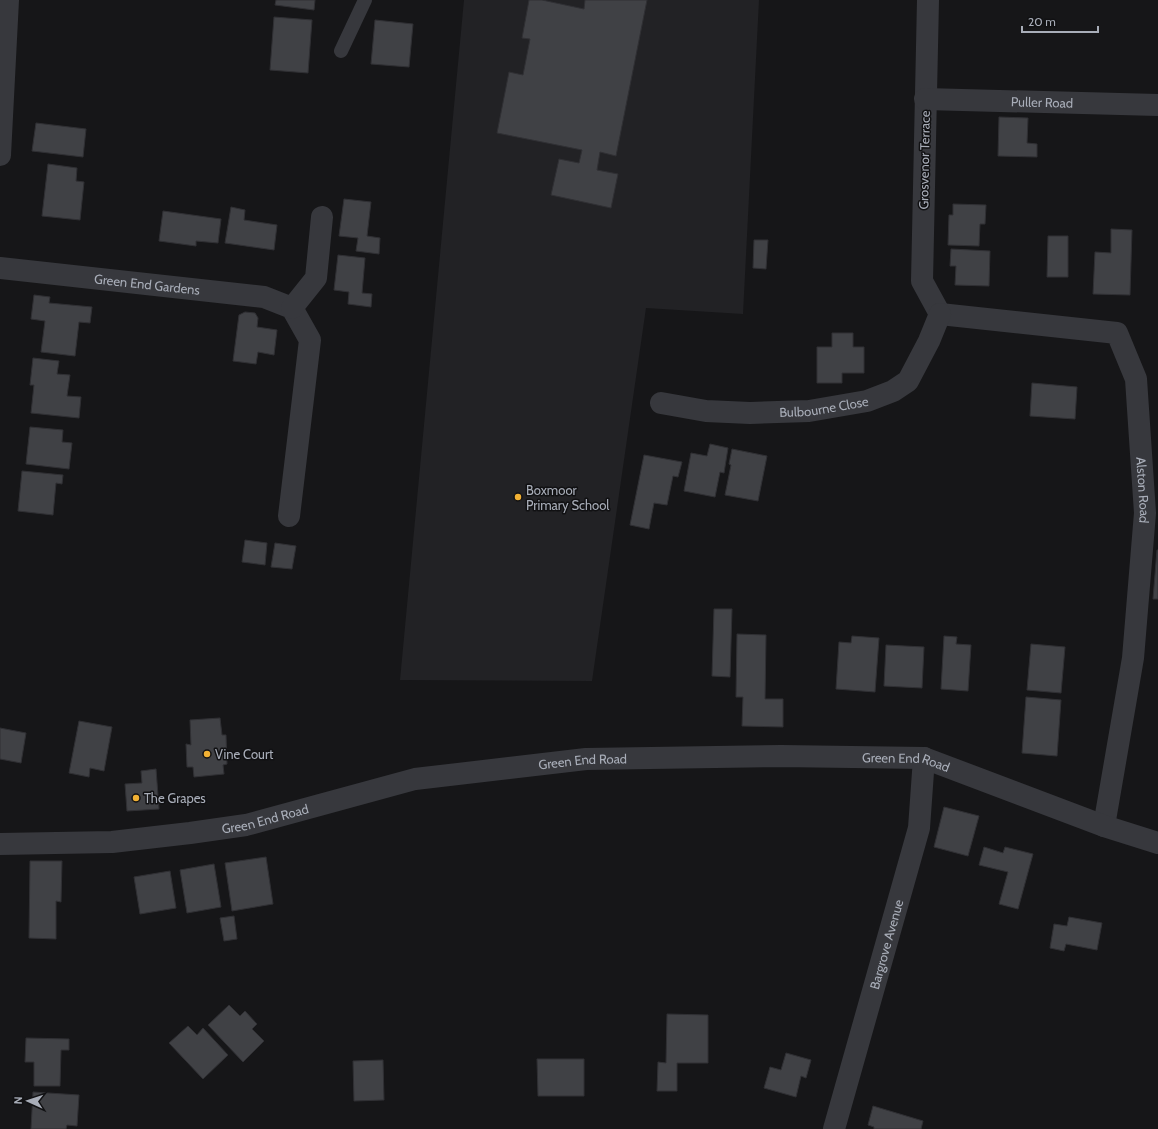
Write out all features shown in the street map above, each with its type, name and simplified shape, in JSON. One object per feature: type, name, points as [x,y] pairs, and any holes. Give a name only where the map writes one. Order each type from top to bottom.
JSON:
[{"type":"street","points":[[0,155],[8,0]]},
{"type":"street","name":"Grosvenor Terrace","points":[[928,0],[922,281],[940,314]]},
{"type":"street","name":"Puller Road","points":[[926,99],[1158,105]]},
{"type":"street","points":[[289,516],[310,340],[292,308],[316,278],[322,217]]},
{"type":"street","name":"Green End Gardens","points":[[0,268],[264,297],[292,308]]},
{"type":"street","name":"Bulbourne Close","points":[[661,403],[706,411],[809,412],[867,401],[893,391],[908,380],[926,347],[940,314]]},
{"type":"street","name":"Alston Road","points":[[940,314],[1117,333],[1136,379],[1152,514],[1133,658],[1104,826]]},
{"type":"street","name":"Green End Road","points":[[0,844],[112,842],[246,825],[415,778],[586,760],[781,756],[924,758],[1104,826],[1158,843]]},
{"type":"street","name":"Bargrove Avenue","points":[[834,1129],[919,828],[924,758]]},
{"type":"lane","points":[[341,51],[365,0]]},
{"type":"shaded area","name":"Boxmoor Primary School","points":[[464,0],[759,0],[743,314],[646,308],[592,681],[400,680]]},
{"type":"building","points":[[276,0],[315,0],[314,10],[275,5]]},
{"type":"building","points":[[529,0],[542,0],[584,9],[585,0],[647,0],[616,156],[600,152],[597,170],[618,174],[611,208],[551,195],[559,159],[579,163],[582,150],[497,133],[509,72],[523,75],[530,39],[522,38]]},
{"type":"building","points":[[274,17],[312,20],[308,73],[270,70]]},
{"type":"building","points":[[375,20],[413,24],[409,67],[371,64]]},
{"type":"building","points":[[999,117],[1028,118],[1027,143],[1037,144],[1037,157],[998,156]]},
{"type":"building","points":[[36,123],[86,129],[83,157],[32,151]]},
{"type":"building","points":[[48,164],[77,168],[76,181],[84,182],[80,220],[42,216]]},
{"type":"building","points":[[344,199],[371,202],[367,236],[380,238],[379,254],[356,251],[358,238],[339,236]]},
{"type":"building","points":[[953,204],[986,205],[985,224],[980,224],[979,246],[948,245],[949,215],[953,215]]},
{"type":"building","points":[[231,207],[245,210],[244,220],[277,225],[274,250],[225,243]]},
{"type":"building","points":[[163,211],[221,219],[218,243],[196,241],[196,246],[159,241]]},
{"type":"building","points":[[1111,229],[1132,230],[1130,295],[1093,294],[1095,252],[1111,253]]},
{"type":"building","points":[[1048,236],[1068,236],[1068,277],[1047,277]]},
{"type":"building","points":[[754,240],[768,240],[766,269],[753,268]]},
{"type":"building","points":[[951,249],[990,251],[989,286],[955,285],[956,266],[950,266]]},
{"type":"building","points":[[338,255],[365,258],[362,293],[372,294],[371,307],[348,304],[349,292],[334,290]]},
{"type":"building","points":[[34,295],[50,297],[49,303],[92,307],[90,323],[79,322],[75,356],[41,352],[45,321],[31,319]]},
{"type":"building","points":[[245,312],[255,313],[258,318],[257,327],[277,330],[274,355],[258,352],[256,364],[233,361],[239,315]]},
{"type":"building","points":[[832,333],[853,333],[853,347],[864,347],[864,373],[842,373],[842,383],[817,383],[817,347],[832,347]]},
{"type":"building","points":[[33,358],[59,361],[57,374],[70,375],[67,396],[81,397],[79,418],[31,413],[34,385],[30,385]]},
{"type":"building","points":[[1032,383],[1077,387],[1075,419],[1030,416]]},
{"type":"building","points":[[30,427],[63,430],[62,442],[72,443],[69,469],[26,464]]},
{"type":"building","points":[[710,444],[728,448],[724,473],[720,472],[715,497],[684,491],[691,453],[707,456]]},
{"type":"building","points":[[732,449],[767,456],[758,501],[725,495],[731,465],[729,464]]},
{"type":"building","points":[[644,455],[682,462],[678,477],[673,476],[667,505],[654,503],[649,529],[630,525]]},
{"type":"building","points":[[22,471],[63,475],[62,484],[56,483],[53,515],[18,511]]},
{"type":"building","points":[[245,540],[267,543],[265,565],[242,562]]},
{"type":"building","points":[[275,543],[296,546],[292,569],[271,567]]},
{"type":"building","points":[[1157,550],[1158,599],[1153,599]]},
{"type":"building","points":[[714,609],[732,609],[730,677],[712,676]]},
{"type":"building","points":[[737,634],[766,635],[765,699],[783,699],[783,727],[742,726],[743,697],[736,697]]},
{"type":"building","points":[[852,636],[879,638],[875,692],[836,689],[839,642],[851,643]]},
{"type":"building","points":[[944,636],[957,637],[956,644],[971,645],[968,691],[941,689]]},
{"type":"building","points":[[1031,644],[1065,647],[1061,693],[1027,690]]},
{"type":"building","points":[[886,645],[924,647],[922,688],[884,686]]},
{"type":"building","points":[[1026,697],[1061,700],[1057,756],[1022,753]]},
{"type":"building","name":"Vine Court","points":[[220,718],[222,735],[226,735],[227,764],[223,765],[224,774],[194,777],[193,767],[187,767],[186,744],[191,745],[190,720]]},
{"type":"building","points":[[79,721],[112,727],[104,771],[90,768],[89,777],[69,773]]},
{"type":"building","points":[[0,728],[26,733],[21,763],[0,759]]},
{"type":"building","points":[[156,769],[159,809],[127,811],[125,784],[142,783],[141,771]]},
{"type":"building","points":[[944,807],[979,816],[968,856],[934,847]]},
{"type":"building","points":[[984,847],[1003,853],[1005,847],[1033,854],[1018,909],[999,904],[1008,872],[979,865]]},
{"type":"building","points":[[266,857],[273,904],[232,911],[225,863]]},
{"type":"building","points":[[30,861],[62,861],[61,902],[56,901],[56,939],[29,938]]},
{"type":"building","points":[[214,864],[221,907],[187,913],[180,870]]},
{"type":"building","points":[[170,871],[176,908],[140,914],[134,877]]},
{"type":"building","points":[[234,916],[237,939],[224,941],[220,918]]},
{"type":"building","points":[[1069,917],[1102,923],[1097,950],[1066,944],[1064,951],[1050,948],[1054,924],[1067,926]]},
{"type":"building","points":[[229,1005],[240,1016],[245,1011],[257,1024],[252,1029],[264,1041],[243,1062],[208,1025]]},
{"type":"building","points":[[667,1014],[708,1015],[708,1063],[677,1063],[677,1091],[657,1091],[658,1062],[666,1063]]},
{"type":"building","points":[[188,1026],[197,1035],[203,1028],[228,1055],[203,1079],[169,1043]]},
{"type":"building","points":[[26,1038],[69,1039],[69,1050],[61,1050],[60,1086],[34,1086],[34,1062],[25,1062]]},
{"type":"building","points":[[786,1053],[811,1060],[806,1078],[801,1076],[796,1097],[764,1088],[770,1067],[781,1070]]},
{"type":"building","points":[[537,1059],[584,1059],[584,1096],[538,1096]]},
{"type":"building","points":[[383,1060],[384,1100],[354,1101],[353,1061]]},
{"type":"building","points":[[33,1092],[79,1095],[77,1126],[67,1125],[66,1129],[31,1129]]},
{"type":"building","points":[[873,1106],[923,1121],[921,1129],[874,1129],[874,1127],[868,1125]]},
{"type":"place","name":"Boxmoor Primary School","points":[[518,497]]},
{"type":"place","name":"Vine Court","points":[[207,754]]},
{"type":"place","name":"The Grapes","points":[[136,798]]}]
